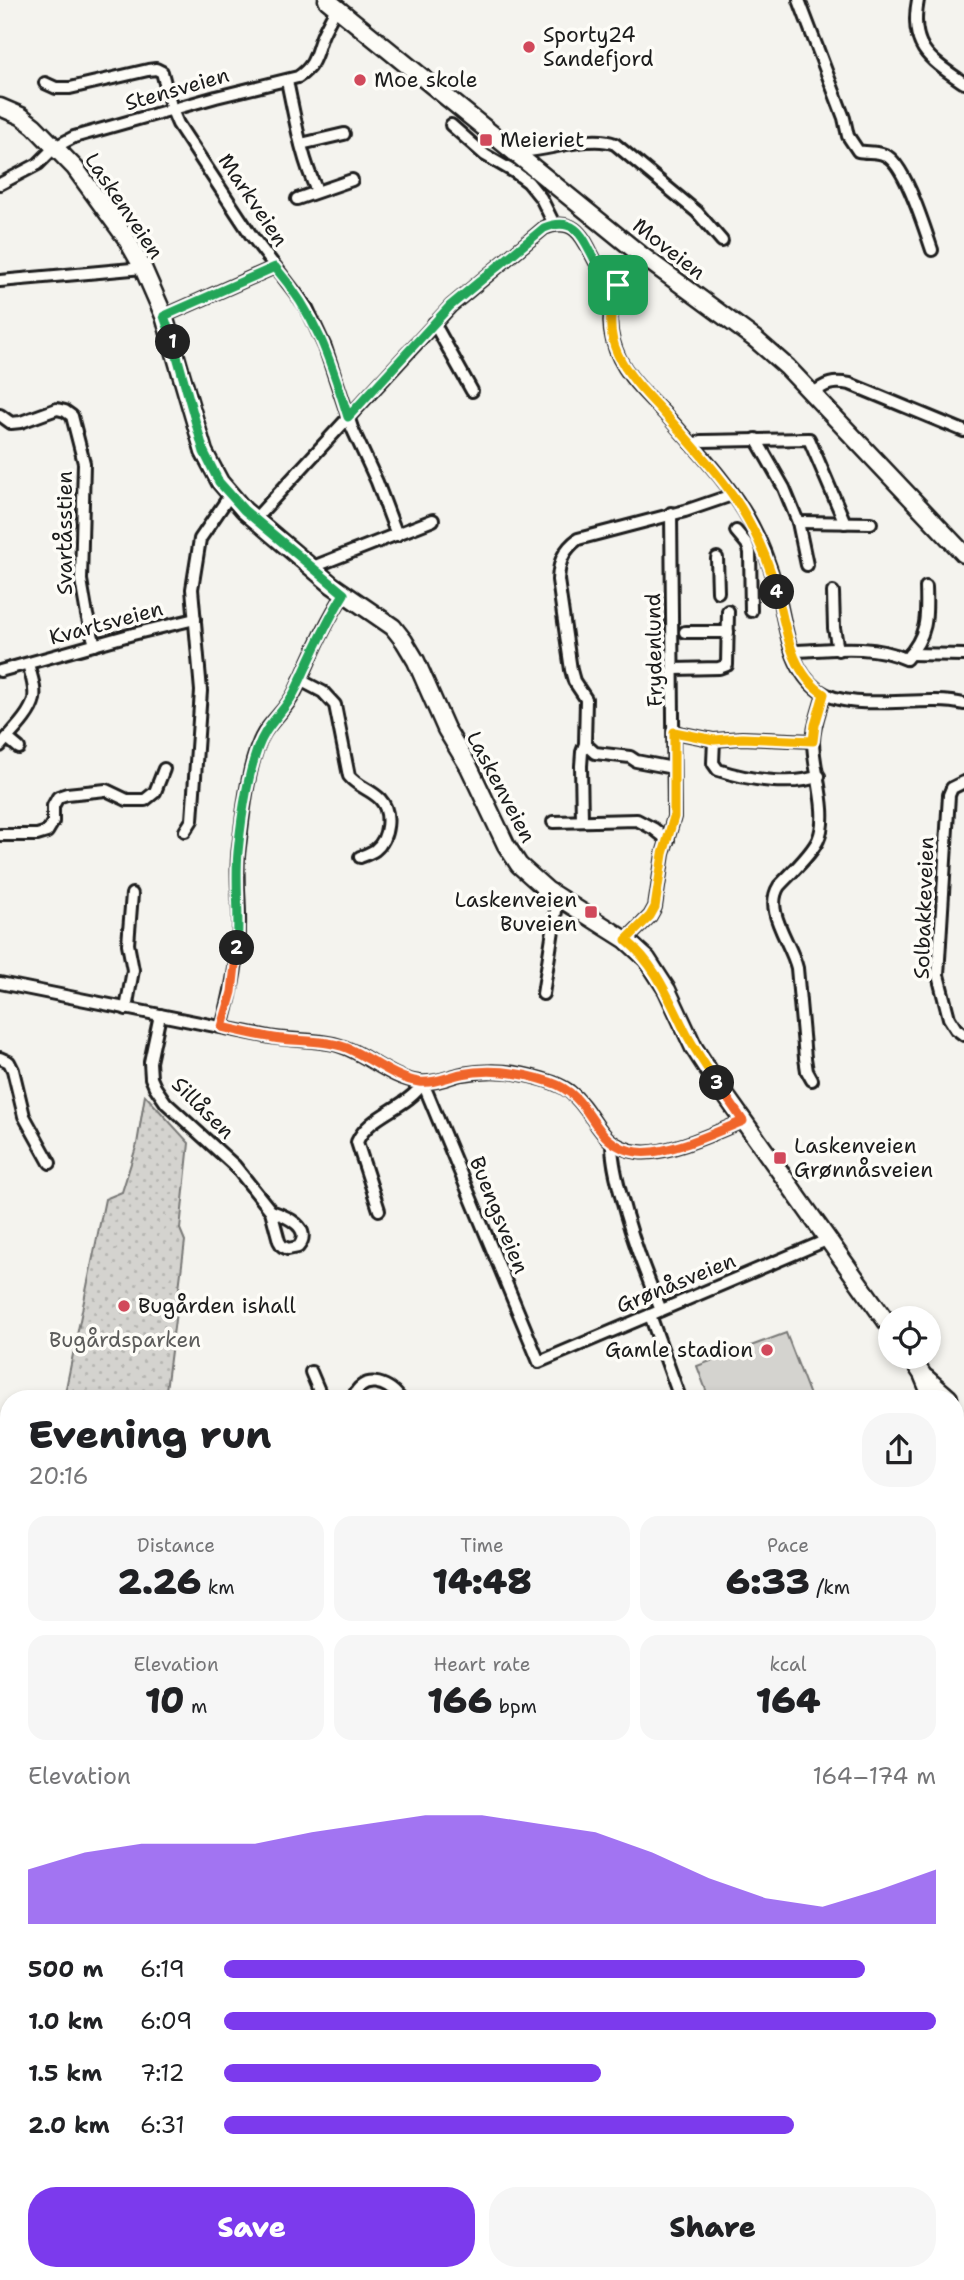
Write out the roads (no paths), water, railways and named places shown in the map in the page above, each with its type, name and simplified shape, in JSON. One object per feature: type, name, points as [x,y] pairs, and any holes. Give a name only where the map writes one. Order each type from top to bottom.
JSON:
[{"type":"street","points":[[799,0],[844,118],[848,136],[858,151],[883,153],[892,158],[914,200],[932,250]]},
{"type":"street","points":[[918,0],[917,31],[923,49],[932,61],[964,83]]},
{"type":"street","name":"Stensveien","points":[[0,184],[38,164],[55,147],[74,136],[298,77],[308,71],[316,57],[332,4]]},
{"type":"street","name":"Moveien","points":[[332,4],[641,255],[755,339],[787,367],[964,554]]},
{"type":"street","name":"Markveien","points":[[46,83],[56,88],[70,88],[156,69],[162,72],[178,124],[251,235],[294,289],[317,329],[334,369],[348,417],[397,535]]},
{"type":"street","points":[[287,80],[301,144],[310,177],[317,191]]},
{"type":"street","name":"Laskenveien","points":[[0,107],[21,116],[75,168],[143,268],[164,316],[204,452],[212,470],[230,495],[344,594],[387,621],[404,641],[506,845],[525,872],[558,898],[626,940],[654,969],[694,1048],[878,1310]]},
{"type":"street","points":[[451,125],[485,155],[528,183],[541,198],[554,224]]},
{"type":"street","points":[[301,144],[344,134]]},
{"type":"street","points":[[520,157],[525,151],[577,143],[605,141],[615,144],[697,212],[722,242]]},
{"type":"street","points":[[297,199],[352,180]]},
{"type":"street","points":[[255,519],[450,306],[534,234],[554,224],[572,227],[584,237],[601,274],[618,285]]},
{"type":"street","points":[[641,255],[630,266],[614,295],[610,323],[617,354],[623,368],[692,445],[751,522],[768,560],[792,651],[805,677],[824,694],[853,701],[933,699],[964,704]]},
{"type":"street","points":[[164,316],[275,267]]},
{"type":"street","points":[[0,281],[143,268]]},
{"type":"street","points":[[434,323],[472,391]]},
{"type":"street","points":[[812,394],[824,384],[836,381],[850,384],[964,431]]},
{"type":"street","name":"Svartåsstien","points":[[0,415],[11,422],[21,422],[57,409],[72,416],[84,463],[81,580],[86,615],[95,645]]},
{"type":"street","points":[[756,439],[798,522],[807,565]]},
{"type":"street","points":[[692,445],[701,440],[809,439],[845,523]]},
{"type":"street","points":[[185,831],[191,820],[201,691],[192,589],[201,539],[230,495]]},
{"type":"street","points":[[582,820],[582,752],[585,744],[586,699],[570,670],[559,598],[559,565],[569,546],[578,539],[732,495]]},
{"type":"street","name":"Frydenlund","points":[[626,940],[650,916],[655,907],[663,854],[674,817],[671,513]]},
{"type":"street","points":[[313,567],[433,520]]},
{"type":"street","points":[[798,522],[871,523]]},
{"type":"street","points":[[736,531],[749,548],[751,611]]},
{"type":"street","points":[[717,558],[718,592]]},
{"type":"street","points":[[792,651],[888,652],[906,659],[916,648],[926,625],[926,587]]},
{"type":"street","points":[[833,592],[838,650]]},
{"type":"street","points":[[222,1027],[232,992],[239,928],[236,882],[238,850],[258,746],[295,693],[314,646],[344,594]]},
{"type":"street","points":[[674,669],[719,668],[727,665],[728,611]]},
{"type":"street","name":"Kvartsveien","points":[[0,671],[195,620]]},
{"type":"street","points":[[685,632],[728,632]]},
{"type":"street","points":[[910,654],[964,655]]},
{"type":"street","name":"Kvartsveien","points":[[19,748],[4,742],[27,714],[34,699],[28,664]]},
{"type":"street","points":[[300,680],[323,692],[335,705],[349,776],[356,784],[383,802],[386,810],[386,833],[381,844],[375,851],[360,857]]},
{"type":"street","points":[[813,1080],[807,1071],[805,1058],[797,968],[794,955],[777,922],[773,902],[774,893],[779,886],[818,840],[821,819],[819,776],[813,741],[824,694]]},
{"type":"street","points":[[674,732],[714,740],[742,738],[813,741]]},
{"type":"street","points":[[714,740],[713,763],[718,770],[758,780],[804,780],[819,776]]},
{"type":"street","points":[[585,744],[595,753],[629,757],[636,761],[673,768]]},
{"type":"street","points":[[0,835],[37,835],[47,832],[53,822],[55,801],[67,793],[106,790],[127,800],[145,800],[155,792],[164,769]]},
{"type":"street","name":"Solbakkeveien","points":[[964,782],[953,788],[949,795],[937,961],[941,993],[949,1018],[964,1035]]},
{"type":"street","points":[[553,822],[637,820],[668,840]]},
{"type":"street","points":[[126,1009],[133,970],[128,944],[132,894]]},
{"type":"street","points":[[543,994],[558,898]]},
{"type":"street","points":[[0,983],[275,1038],[333,1044],[348,1048],[408,1080],[423,1083],[460,1074],[502,1071],[517,1073],[567,1089],[578,1099],[605,1137],[625,1150],[650,1153],[743,1121]]},
{"type":"street","name":"Sillåsen","points":[[160,1015],[150,1062],[151,1078],[155,1087],[166,1103],[235,1166],[271,1211]]},
{"type":"street","points":[[0,1058],[9,1062],[13,1070],[24,1116],[50,1163]]},
{"type":"street","points":[[379,1210],[357,1142],[360,1133],[417,1092],[423,1083]]},
{"type":"street","name":"Buengsveien","points":[[423,1083],[539,1362]]},
{"type":"street","points":[[612,1144],[612,1157],[626,1218],[644,1270],[678,1390]]},
{"type":"street","name":"Grønåsveien","points":[[539,1362],[827,1240]]},
{"type":"street","points":[[919,1369],[929,1390]]},
{"type":"street","points":[[311,1372],[319,1390]]},
{"type":"street","points":[[922,1374],[940,1390]]},
{"type":"street","points":[[358,1390],[362,1384],[369,1382],[391,1390]]},
{"type":"place","name":"Sporty24 Sandefjord","points":[[529,47]]},
{"type":"place","name":"Moe skole","points":[[360,80]]},
{"type":"place","name":"Meieriet","points":[[486,140]]},
{"type":"place","name":"Laskenveien Buveien","points":[[591,912]]},
{"type":"place","name":"Laskenveien Grønnåsveien","points":[[780,1158]]},
{"type":"place","name":"Bugården ishall","points":[[124,1306]]},
{"type":"place","name":"Gamle stadion","points":[[767,1350]]},
{"type":"park label","name":"Bugårdsparken","points":[[125,1340]]}]
